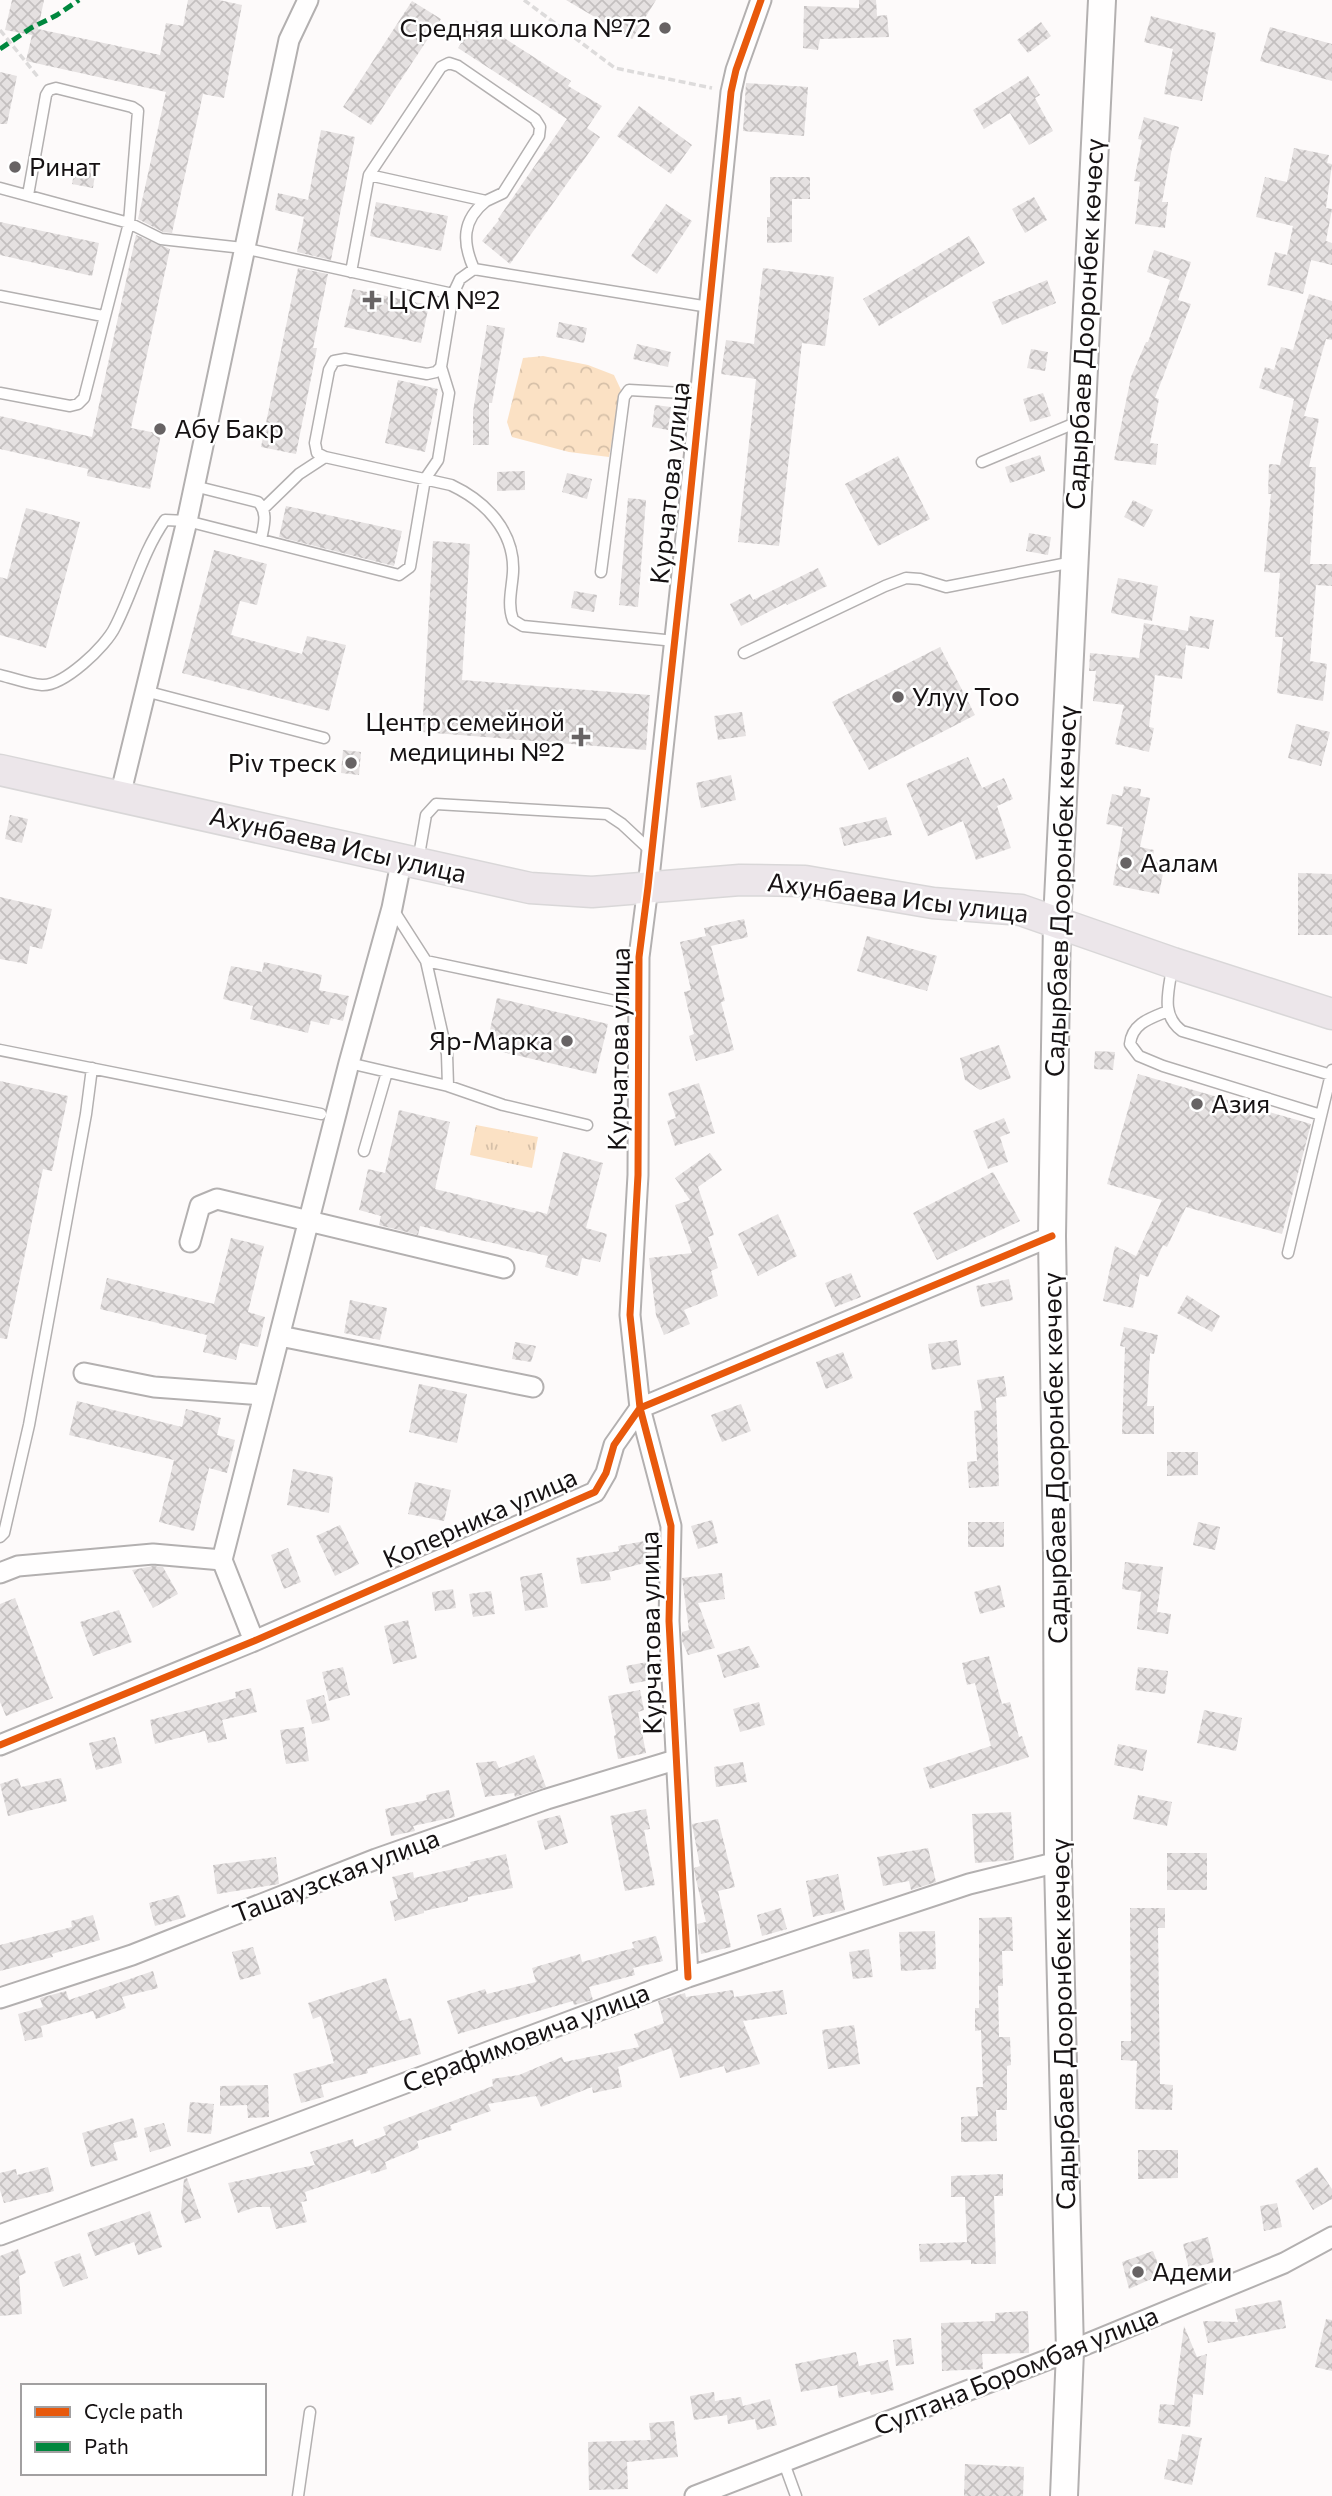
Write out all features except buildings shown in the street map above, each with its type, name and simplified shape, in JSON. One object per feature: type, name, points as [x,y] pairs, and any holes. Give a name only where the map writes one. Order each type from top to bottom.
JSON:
[{"type":"main road","name":"Садырбаев Дооронбек көчөсү","points":[[1064,2496],[1070,2351],[1058,1862],[1052,1236],[1057,921],[1102,0]]},
{"type":"main road","name":"Ахунбаева Исы улица","points":[[0,770],[530,888],[592,892],[740,880],[805,881],[933,903],[1021,910],[1332,1013]]},
{"type":"street","points":[[120,796],[187,521],[289,40],[308,0]]},
{"type":"street","name":"Курчатова улица","points":[[688,1977],[669,1621],[671,1526],[640,1408],[630,1315],[638,1175],[639,957],[675,642],[731,92],[761,0]]},
{"type":"street","points":[[254,1641],[222,1560],[349,1063],[392,908],[410,860]]},
{"type":"street","points":[[190,1242],[201,1206],[218,1199],[504,1268]]},
{"type":"street","points":[[640,1408],[1052,1236]]},
{"type":"street","points":[[280,1336],[533,1387]]},
{"type":"street","points":[[84,1373],[154,1387],[264,1395]]},
{"type":"street","name":"Коперника улица","points":[[0,1745],[254,1641],[595,1492],[606,1473],[614,1445],[640,1408]]},
{"type":"street","points":[[0,1573],[18,1566],[153,1554],[222,1560]]},
{"type":"street","name":"Ташаузская улица","points":[[0,1998],[132,1955],[376,1859],[547,1799],[675,1760]]},
{"type":"street","name":"Серафимовича улица","points":[[0,2235],[688,1977],[970,1884],[1058,1862]]},
{"type":"street","name":"Султана Боромбая улица","points":[[695,2496],[1070,2351],[1283,2263],[1332,2237]]},
{"type":"lane","points":[[351,272],[369,176],[441,67],[449,63],[458,65],[535,119],[540,127],[539,135],[503,193],[486,201],[470,216],[466,236],[474,269]]},
{"type":"lane","points":[[0,393],[70,406],[78,404],[84,398],[129,223],[138,111],[132,107],[56,88],[49,90],[28,195]]},
{"type":"lane","points":[[369,176],[486,201]]},
{"type":"lane","points":[[0,188],[129,223],[161,239],[243,248],[453,294]]},
{"type":"lane","points":[[0,675],[44,685],[81,666],[114,630],[151,540],[165,520],[187,521],[398,575],[410,567],[425,479],[438,460],[449,393],[441,367],[453,294],[460,279],[474,269],[709,307]]},
{"type":"lane","points":[[0,296],[103,316]]},
{"type":"lane","points":[[441,367],[428,374],[345,359],[334,361],[329,370],[315,443],[317,453],[451,485],[469,494],[495,517],[509,541],[513,570],[509,609],[513,620],[523,626],[675,642]]},
{"type":"lane","points":[[601,572],[624,397],[629,390],[701,394]]},
{"type":"lane","points":[[982,462],[1080,421]]},
{"type":"lane","points":[[264,508],[299,474],[325,457]]},
{"type":"lane","points":[[194,486],[258,502],[264,508],[265,515],[261,540]]},
{"type":"lane","points":[[744,653],[906,578],[946,587],[1073,562]]},
{"type":"lane","points":[[144,691],[324,738]]},
{"type":"lane","points":[[410,860],[426,815],[436,804],[607,814],[652,852]]},
{"type":"lane","points":[[392,908],[426,961],[447,1054],[448,1087]]},
{"type":"lane","points":[[426,961],[640,1007]]},
{"type":"lane","points":[[1173,962],[1167,1004],[1175,1026],[1182,1031],[1331,1072],[1287,1253]]},
{"type":"lane","points":[[1168,1011],[1147,1020],[1132,1032],[1130,1044],[1139,1056],[1163,1066],[1321,1115]]},
{"type":"lane","points":[[0,1050],[321,1114]]},
{"type":"lane","points":[[349,1063],[587,1125]]},
{"type":"lane","points":[[0,1536],[4,1533],[29,1425],[92,1068]]},
{"type":"lane","points":[[365,1151],[387,1072]]},
{"type":"lane","points":[[298,2496],[310,2412]]},
{"type":"lane","points":[[784,2462],[796,2496]]},
{"type":"path","points":[[524,0],[615,68],[731,92]]},
{"type":"path","points":[[0,30],[38,77]]},
{"type":"green space","points":[[543,356],[588,365],[614,375],[621,390],[609,457],[569,452],[512,437],[507,422],[523,358]]},
{"type":"green space","points":[[476,1125],[538,1137],[532,1168],[470,1155]]},
{"type":"marked path","points":[[0,49],[79,0]]},
{"type":"cycle path","points":[[688,1977],[669,1621],[671,1526],[640,1408],[630,1315],[638,1175],[639,957],[688,518],[731,92],[761,0]]},
{"type":"cycle path","points":[[0,1745],[254,1641],[595,1492],[606,1473],[614,1445],[640,1408],[1052,1236]]},
{"type":"place","name":"Средняя школа №72","points":[[665,28]]},
{"type":"place","name":"Ринат","points":[[15,167]]},
{"type":"place","name":"ЦСМ №2","points":[[372,300]]},
{"type":"place","name":"Абу Бакр","points":[[160,429]]},
{"type":"place","name":"Улуу Тоо","points":[[898,697]]},
{"type":"place","name":"Центр семейной медицины №2","points":[[581,737]]},
{"type":"place","name":"Piv треск","points":[[351,763]]},
{"type":"place","name":"Аалам","points":[[1126,863]]},
{"type":"place","name":"Яр-Марка","points":[[567,1041]]},
{"type":"place","name":"Азия","points":[[1197,1104]]},
{"type":"place","name":"Адеми","points":[[1138,2272]]}]
